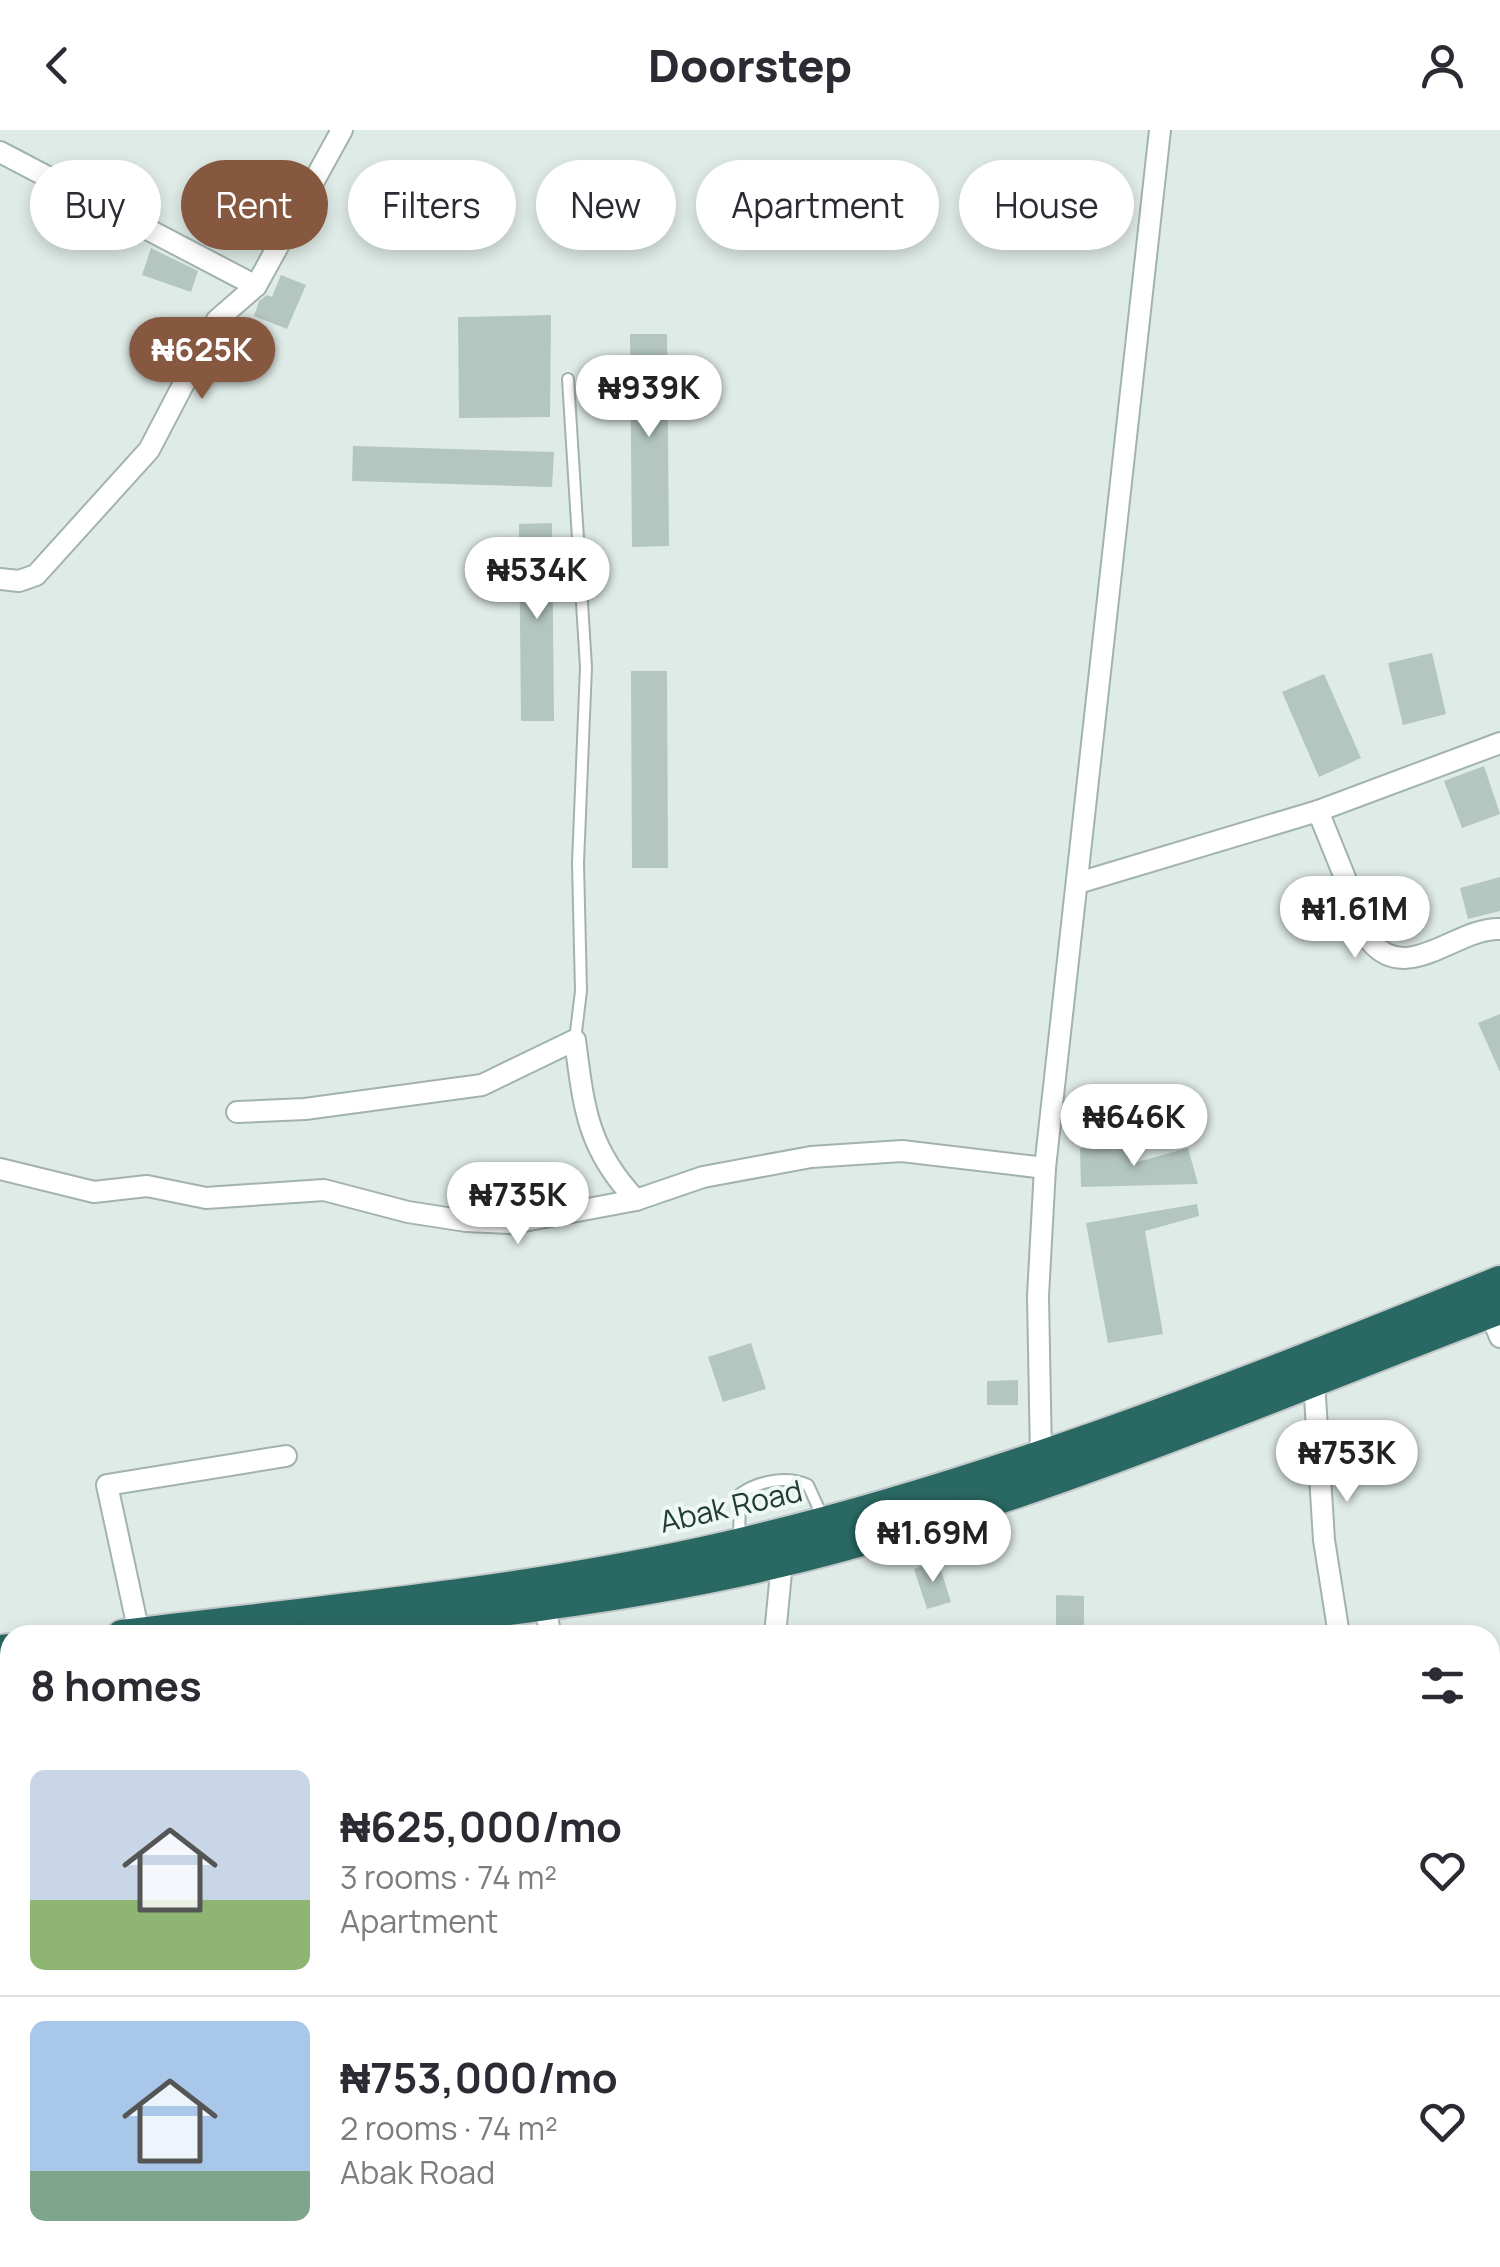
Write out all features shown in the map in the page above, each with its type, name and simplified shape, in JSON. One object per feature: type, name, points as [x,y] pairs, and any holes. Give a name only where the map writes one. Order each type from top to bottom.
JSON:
[{"type":"highway","name":"Abak Road","points":[[204,1625],[579,1577],[825,1521],[1156,1417],[1500,1281]]},
{"type":"highway","name":"Abak Road","points":[[386,1625],[673,1585],[782,1562],[1108,1460],[1314,1381],[1497,1320]]},
{"type":"street","points":[[0,579],[19,581],[36,575],[149,450],[216,320],[256,286],[331,142],[342,130]]},
{"type":"street","points":[[1041,1456],[1038,1296],[1046,1168],[1160,130]]},
{"type":"street","points":[[0,152],[256,286]]},
{"type":"street","points":[[1078,883],[1318,811],[1500,743]]},
{"type":"street","points":[[1318,811],[1371,942],[1379,951],[1410,959],[1480,930],[1500,928]]},
{"type":"street","points":[[237,1112],[304,1109],[482,1085],[576,1040],[591,1137],[608,1170],[636,1200]]},
{"type":"street","points":[[0,1169],[94,1192],[147,1186],[206,1198],[324,1190],[466,1222],[513,1222],[636,1200],[703,1177],[811,1157],[902,1151],[1046,1168]]},
{"type":"street","points":[[1314,1381],[1324,1540],[1337,1625]]},
{"type":"street","points":[[132,1625],[108,1486],[286,1456]]},
{"type":"street","points":[[775,1625],[782,1562]]},
{"type":"street","points":[[544,1604],[549,1625]]},
{"type":"lane","points":[[568,379],[586,667],[578,863],[581,991],[576,1040]]},
{"type":"lane","points":[[738,1543],[740,1494],[764,1483],[794,1480],[808,1485],[825,1521]]},
{"type":"building","points":[[150,250],[198,271],[191,292],[142,275]]},
{"type":"building","points":[[281,275],[306,285],[287,329],[254,316],[259,301],[267,295],[272,297]]},
{"type":"building","points":[[551,315],[550,417],[459,418],[458,317]]},
{"type":"building","points":[[630,334],[667,334],[669,546],[632,547]]},
{"type":"building","points":[[353,446],[554,452],[552,487],[352,481]]},
{"type":"building","points":[[552,523],[554,721],[521,721],[519,524]]},
{"type":"building","points":[[1432,653],[1446,714],[1403,725],[1388,663]]},
{"type":"building","points":[[631,671],[667,671],[668,868],[632,868]]},
{"type":"building","points":[[1324,674],[1361,758],[1319,777],[1282,692]]},
{"type":"building","points":[[1484,766],[1500,814],[1462,828],[1444,781]]},
{"type":"building","points":[[1500,877],[1500,911],[1468,919],[1460,888]]},
{"type":"building","points":[[1500,1014],[1500,1072],[1478,1023]]},
{"type":"building","points":[[1130,1147],[1130,1164],[1188,1148],[1198,1184],[1081,1187],[1080,1148]]},
{"type":"building","points":[[1197,1204],[1199,1216],[1145,1231],[1163,1334],[1108,1343],[1086,1223]]},
{"type":"building","points":[[751,1343],[766,1389],[723,1402],[708,1357]]},
{"type":"building","points":[[1018,1380],[1018,1405],[987,1405],[987,1381]]},
{"type":"building","points":[[938,1561],[951,1602],[927,1609],[914,1569]]},
{"type":"building","points":[[1056,1595],[1084,1596],[1084,1625],[1056,1625]]}]
